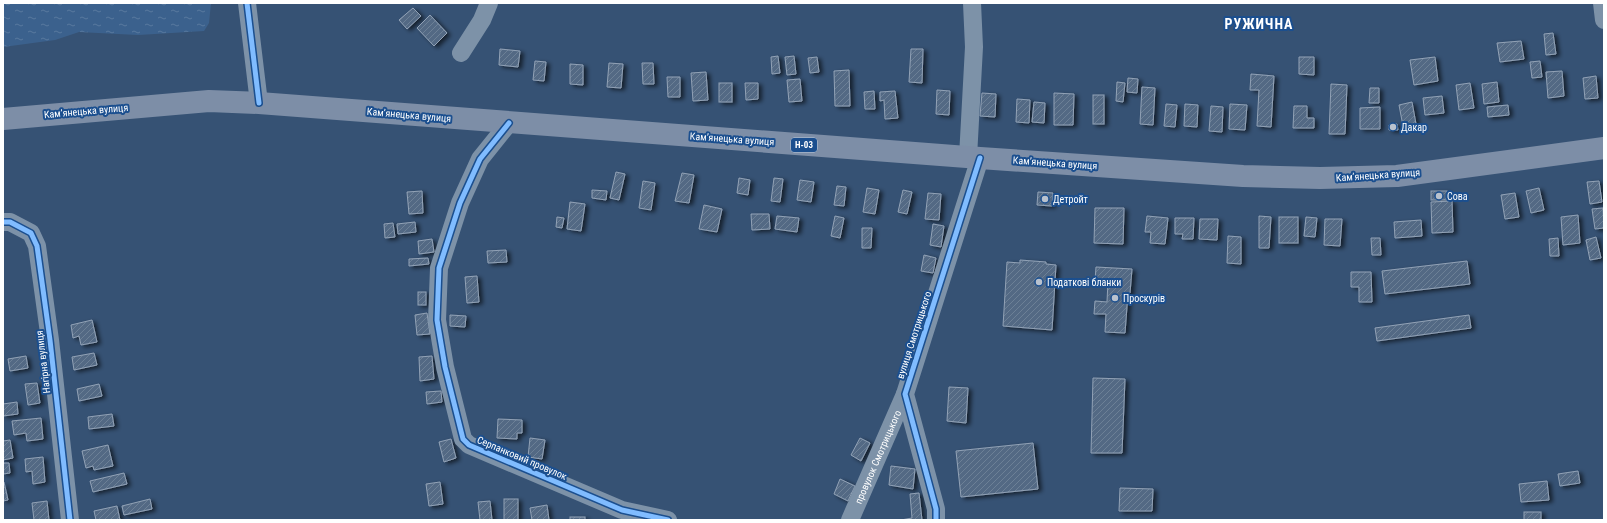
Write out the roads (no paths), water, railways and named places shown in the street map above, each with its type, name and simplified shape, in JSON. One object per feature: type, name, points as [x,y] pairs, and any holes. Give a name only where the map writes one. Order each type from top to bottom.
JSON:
[{"type":"main road","name":"Камʼянецька вулиця","points":[[3,119],[209,101],[259,103],[974,158],[1243,176],[1320,178],[1397,176],[1604,148]]},
{"type":"street","points":[[247,3],[259,103]]},
{"type":"street","points":[[461,53],[482,20],[489,3]]},
{"type":"street","name":"вулиця Смотрицького","points":[[936,520],[936,509],[904,394],[974,158],[974,47],[972,3]]},
{"type":"street","points":[[1602,3],[1604,20]]},
{"type":"street","name":"Серпанковий провулок","points":[[509,123],[477,166],[460,203],[440,268],[437,320],[445,367],[464,440],[469,445],[622,510],[668,520]]},
{"type":"street","name":"Нагірна вулиця","points":[[3,222],[10,222],[31,233],[37,246],[50,340],[70,520]]},
{"type":"street","name":"провулок Смотрицького","points":[[850,520],[904,394]]},
{"type":"water","points":[[3,3],[211,3],[209,23],[204,31],[138,35],[79,32],[55,40],[3,47]]},
{"type":"place","name":"Дакар","points":[[1393,127]]},
{"type":"place","name":"Сова","points":[[1439,196]]},
{"type":"place","name":"Детройт","points":[[1045,199]]},
{"type":"place","name":"Податкові бланки","points":[[1039,282]]},
{"type":"place","name":"Проскурів","points":[[1115,298]]},
{"type":"district","name":"РУЖИЧНА","points":[[1259,24]]}]
